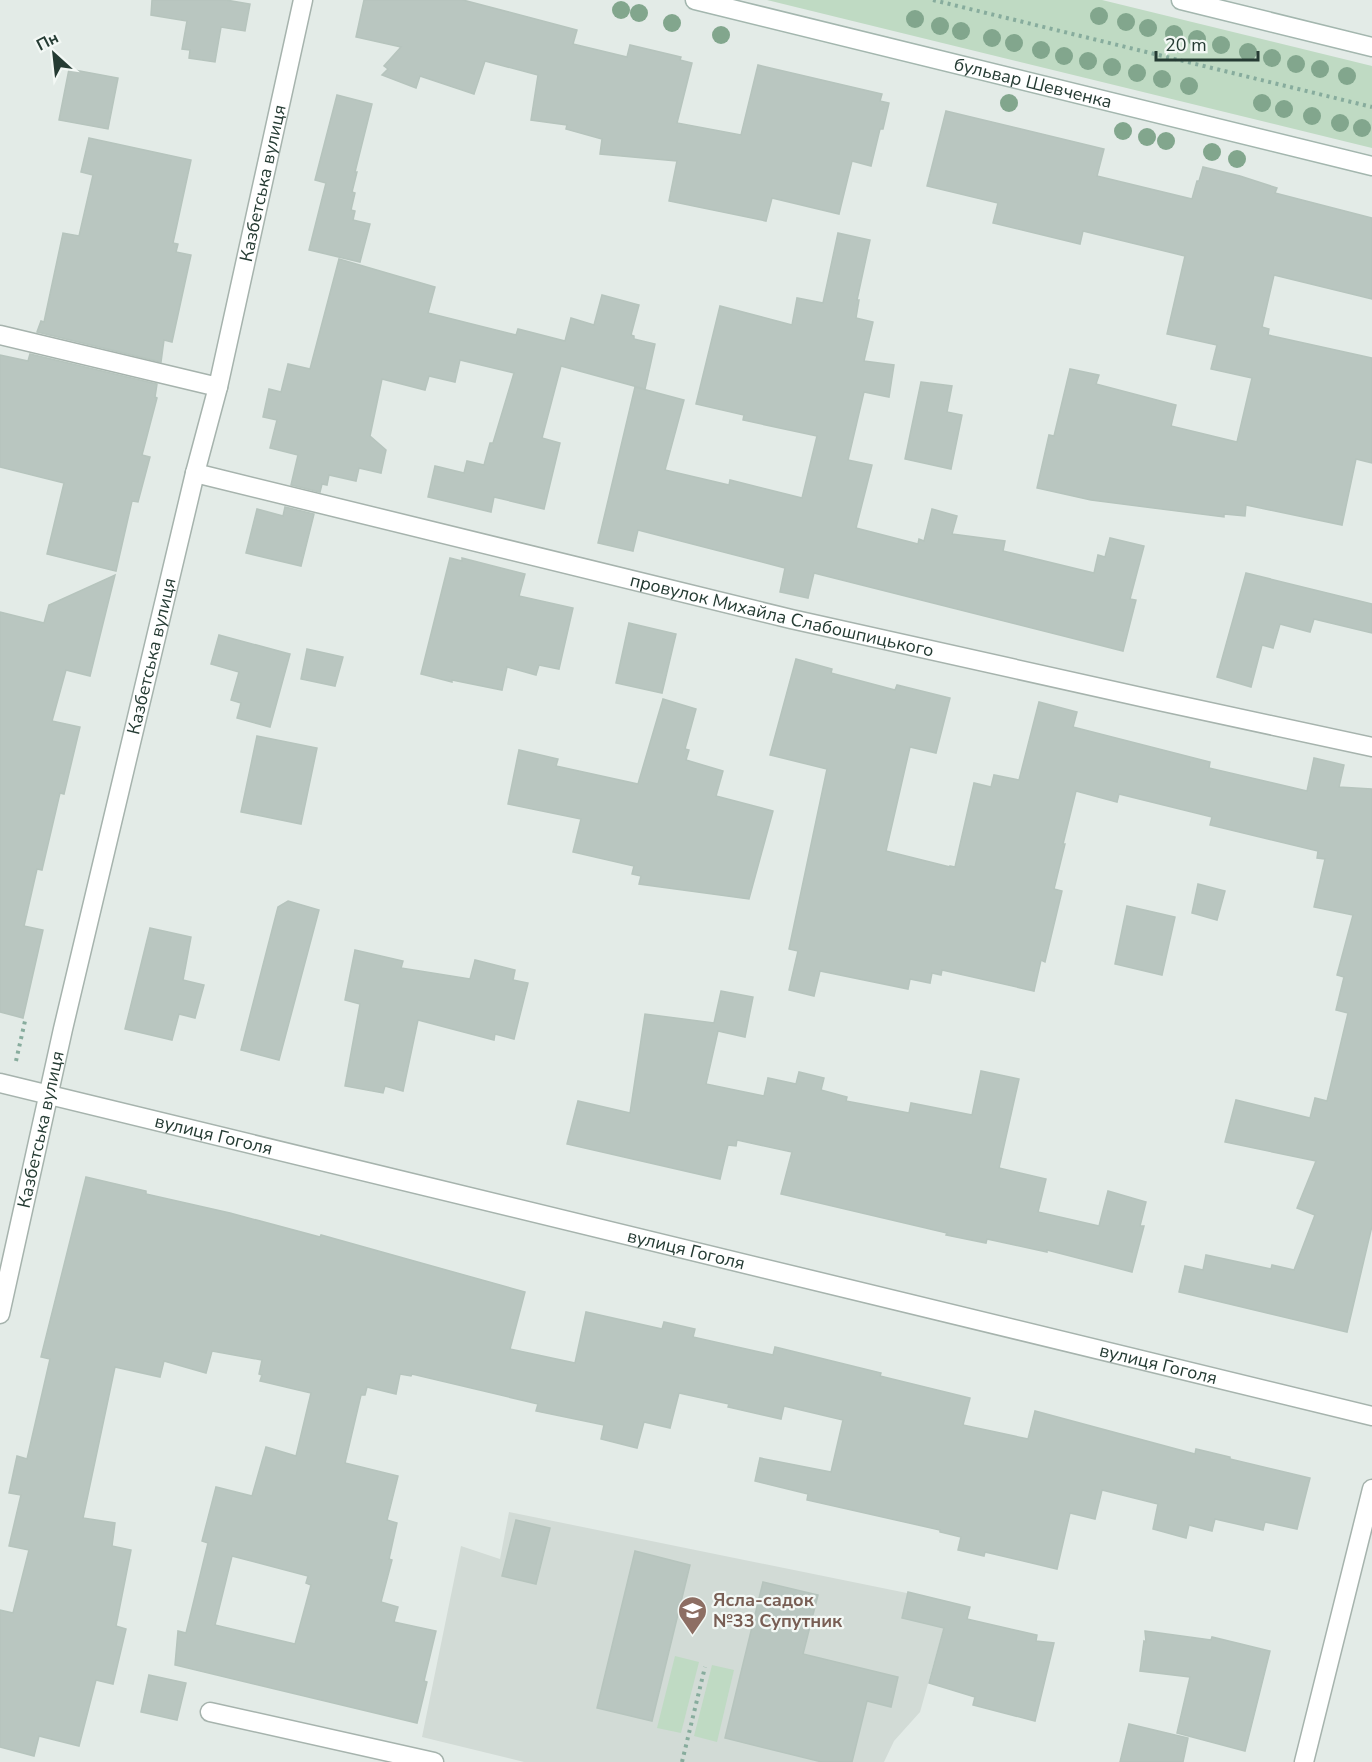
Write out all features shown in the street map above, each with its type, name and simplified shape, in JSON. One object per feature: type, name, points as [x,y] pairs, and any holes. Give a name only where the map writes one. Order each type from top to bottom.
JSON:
[{"type":"street","name":"Казбетська вулиця","points":[[0,1314],[63,1029],[195,473],[218,387],[303,0]]},
{"type":"street","name":"бульвар Шевченка","points":[[695,0],[1372,166]]},
{"type":"street","points":[[1181,0],[1372,47]]},
{"type":"street","points":[[0,335],[218,387]]},
{"type":"street","name":"провулок Михайла Слабошпицького","points":[[195,473],[791,619],[1372,747]]},
{"type":"street","name":"вулиця Гоголя","points":[[0,1083],[1372,1416]]},
{"type":"street","points":[[1304,1762],[1372,1489]]},
{"type":"street","points":[[210,1712],[434,1762]]},
{"type":"path","points":[[933,0],[1372,107]]},
{"type":"path","points":[[16,1061],[25,1021]]},
{"type":"path","points":[[682,1762],[705,1667]]},
{"type":"shaded area","name":"Ясла-садок №33 Супутник","points":[[509,1512],[951,1602],[920,1712],[894,1741],[884,1762],[524,1762],[422,1737],[461,1546],[500,1559]]},
{"type":"green space","points":[[767,0],[1102,0],[1372,66],[1372,148]]},
{"type":"green space","points":[[675,1656],[699,1662],[681,1733],[657,1728]]},
{"type":"green space","points":[[712,1665],[734,1670],[717,1742],[694,1736]]},
{"type":"building","points":[[152,0],[226,0],[250,4],[245,31],[221,27],[215,62],[189,58],[190,50],[182,49],[187,21],[151,15]]},
{"type":"building","points":[[364,0],[463,0],[577,30],[573,44],[627,57],[630,45],[681,57],[680,60],[692,63],[677,123],[741,135],[758,65],[882,94],[880,101],[889,103],[871,166],[852,161],[839,214],[772,198],[766,221],[669,201],[677,161],[600,154],[602,139],[566,129],[567,125],[531,120],[538,75],[485,61],[474,94],[420,76],[416,88],[382,75],[388,69],[384,66],[401,47],[356,37]]},
{"type":"building","points":[[69,69],[118,78],[108,129],[59,120]]},
{"type":"building","points":[[337,95],[372,104],[352,192],[355,193],[351,210],[355,211],[353,220],[370,224],[360,262],[309,250],[326,183],[315,180]]},
{"type":"building","points":[[946,111],[1104,149],[1097,176],[1192,199],[1203,167],[1277,188],[1275,193],[1372,218],[1372,299],[1274,275],[1262,327],[1269,329],[1268,335],[1372,358],[1372,463],[1356,459],[1342,525],[1246,505],[1245,516],[1224,514],[1224,517],[1091,500],[1037,488],[1049,435],[1054,436],[1070,369],[1099,375],[1096,384],[1176,405],[1171,426],[1237,442],[1252,378],[1211,369],[1217,345],[1167,334],[1185,256],[1083,231],[1080,244],[993,223],[998,203],[927,186]]},
{"type":"building","points":[[89,138],[191,160],[173,243],[178,244],[176,252],[191,255],[172,342],[164,340],[161,362],[37,332],[41,321],[44,322],[63,233],[79,236],[93,175],[81,172]]},
{"type":"building","points":[[838,233],[870,240],[857,300],[859,300],[856,318],[873,322],[864,361],[894,365],[889,397],[864,392],[848,460],[872,465],[856,528],[918,544],[919,539],[924,541],[932,509],[957,516],[952,534],[1005,541],[1003,551],[1094,573],[1098,555],[1105,557],[1110,538],[1144,546],[1130,599],[1136,600],[1123,651],[814,573],[808,598],[780,592],[785,568],[638,530],[633,551],[598,543],[635,387],[684,400],[665,470],[729,485],[730,480],[802,498],[817,436],[743,420],[744,415],[696,404],[720,306],[792,325],[797,298],[823,303]]},
{"type":"building","points":[[339,259],[435,287],[428,313],[516,335],[518,329],[565,341],[571,318],[594,325],[602,295],[639,305],[631,335],[634,339],[655,344],[645,389],[561,366],[542,438],[560,443],[544,509],[494,497],[491,512],[428,497],[435,466],[464,473],[467,461],[484,465],[514,373],[460,360],[455,382],[429,376],[425,390],[382,379],[370,436],[386,450],[381,473],[359,468],[356,481],[329,475],[327,485],[322,484],[320,492],[291,485],[298,455],[270,448],[277,420],[263,417],[269,389],[281,392],[288,364],[310,369]]},
{"type":"building","points":[[30,354],[157,384],[155,397],[157,398],[142,455],[150,457],[138,502],[132,501],[116,571],[47,554],[64,483],[0,467],[0,355],[28,361]]},
{"type":"building","points":[[921,382],[952,386],[947,412],[962,415],[951,469],[905,459]]},
{"type":"building","points":[[285,507],[314,514],[301,566],[246,553],[257,509],[283,516]]},
{"type":"building","points":[[450,558],[462,561],[462,558],[525,574],[519,596],[573,608],[559,669],[539,665],[536,675],[507,667],[502,690],[452,680],[452,682],[421,674]]},
{"type":"building","points":[[1246,573],[1372,604],[1372,633],[1314,619],[1310,632],[1280,624],[1273,648],[1262,645],[1251,687],[1217,677]]},
{"type":"building","points":[[115,575],[90,676],[66,670],[52,721],[80,727],[64,794],[60,793],[42,870],[37,869],[24,926],[43,930],[23,1018],[0,1012],[0,612],[44,623],[49,605]]},
{"type":"building","points":[[629,623],[676,634],[662,693],[616,683]]},
{"type":"building","points":[[219,635],[290,654],[270,727],[237,718],[241,703],[231,700],[239,672],[211,664]]},
{"type":"building","points":[[307,649],[343,657],[335,686],[301,679]]},
{"type":"building","points":[[796,659],[832,669],[831,673],[895,690],[897,685],[950,698],[936,753],[910,747],[886,851],[950,867],[955,867],[974,783],[991,787],[994,775],[1019,780],[1039,702],[1077,712],[1073,727],[1210,762],[1209,768],[1307,791],[1314,758],[1344,765],[1339,787],[1372,789],[1372,1226],[1347,1332],[1179,1292],[1185,1266],[1203,1270],[1206,1255],[1271,1269],[1272,1265],[1294,1270],[1315,1215],[1297,1208],[1316,1161],[1225,1142],[1236,1100],[1310,1118],[1315,1098],[1327,1101],[1348,1013],[1336,1010],[1344,977],[1337,975],[1353,915],[1314,907],[1325,859],[1317,858],[1318,851],[1210,825],[1212,817],[1119,794],[1117,802],[1076,791],[1054,889],[1062,891],[1045,962],[1041,960],[1034,991],[942,970],[941,975],[932,973],[930,983],[910,979],[908,989],[820,971],[814,996],[789,990],[798,951],[789,949],[827,769],[770,755]]},
{"type":"building","points":[[663,699],[696,709],[685,749],[689,750],[686,760],[723,771],[716,796],[773,811],[749,899],[639,884],[641,876],[632,874],[634,866],[573,852],[581,819],[508,804],[519,750],[558,759],[556,766],[638,784]]},
{"type":"building","points":[[257,736],[317,748],[301,824],[241,812]]},
{"type":"building","points":[[1198,884],[1225,891],[1217,920],[1192,913]]},
{"type":"building","points":[[288,901],[319,910],[279,1060],[241,1050],[278,907]]},
{"type":"building","points":[[1127,906],[1175,917],[1162,975],[1115,964]]},
{"type":"building","points":[[150,928],[191,937],[183,980],[204,985],[195,1018],[179,1014],[172,1040],[125,1029]]},
{"type":"building","points":[[355,950],[403,961],[401,968],[470,979],[475,960],[515,970],[513,980],[528,983],[514,1039],[495,1034],[494,1040],[418,1020],[403,1091],[385,1086],[383,1093],[345,1086],[360,1004],[345,1000]]},
{"type":"building","points":[[721,991],[753,997],[745,1037],[718,1031],[706,1084],[764,1096],[768,1078],[796,1084],[799,1072],[824,1078],[821,1090],[847,1097],[846,1101],[909,1113],[911,1103],[972,1115],[981,1071],[1019,1079],[999,1168],[1046,1179],[1038,1212],[1099,1226],[1108,1191],[1146,1202],[1140,1226],[1144,1226],[1132,1272],[1047,1250],[1047,1252],[987,1239],[986,1243],[946,1235],[947,1233],[781,1194],[792,1152],[737,1140],[736,1146],[728,1145],[720,1179],[567,1144],[578,1101],[630,1113],[645,1014],[714,1023]]},
{"type":"building","points":[[86,1177],[320,1237],[321,1235],[525,1292],[510,1349],[575,1363],[586,1312],[662,1329],[664,1322],[695,1329],[693,1337],[773,1355],[775,1347],[970,1398],[963,1425],[1028,1439],[1035,1411],[1195,1454],[1196,1449],[1310,1478],[1297,1529],[1265,1522],[1263,1530],[1215,1519],[1212,1531],[1189,1525],[1186,1538],[1153,1529],[1158,1504],[1102,1490],[1095,1519],[1070,1513],[1057,1569],[985,1552],[984,1556],[958,1550],[961,1537],[940,1532],[940,1530],[807,1500],[808,1494],[755,1481],[760,1458],[831,1472],[843,1420],[784,1406],[781,1419],[679,1393],[670,1428],[644,1422],[637,1448],[601,1439],[604,1425],[536,1411],[538,1404],[412,1374],[411,1376],[400,1374],[396,1394],[367,1387],[365,1395],[361,1395],[345,1463],[398,1476],[387,1520],[397,1523],[389,1559],[392,1560],[381,1602],[398,1607],[394,1622],[436,1631],[417,1723],[175,1665],[178,1631],[186,1633],[208,1543],[202,1541],[216,1487],[252,1496],[266,1447],[296,1456],[311,1393],[260,1381],[262,1360],[212,1351],[206,1373],[164,1361],[160,1377],[115,1367],[83,1518],[115,1523],[112,1546],[131,1550],[116,1626],[126,1629],[113,1684],[96,1680],[79,1746],[39,1736],[34,1756],[0,1747],[0,1610],[13,1613],[29,1550],[9,1546],[21,1495],[9,1493],[17,1456],[27,1459],[50,1359],[41,1357]],"holes":[[[232,1556],[308,1576],[306,1583],[311,1585],[295,1644],[215,1625]]]},
{"type":"building","points":[[516,1520],[550,1528],[536,1584],[502,1576]]},
{"type":"building","points":[[635,1551],[690,1565],[652,1721],[597,1708]]},
{"type":"building","points":[[763,1582],[818,1595],[803,1654],[898,1677],[891,1707],[867,1701],[852,1762],[822,1762],[725,1738]]},
{"type":"building","points":[[908,1592],[970,1607],[967,1619],[1037,1635],[1036,1641],[1054,1643],[1035,1721],[973,1705],[975,1697],[929,1683],[944,1628],[902,1618]]},
{"type":"building","points":[[1145,1631],[1211,1640],[1212,1637],[1270,1651],[1245,1751],[1177,1733],[1190,1677],[1140,1671],[1144,1641],[1146,1642]]},
{"type":"building","points":[[149,1675],[186,1683],[177,1720],[141,1712]]},
{"type":"building","points":[[1129,1724],[1188,1738],[1183,1762],[1120,1762]]},
{"type":"place","name":"Ясла-садок №33 Супутник","points":[[692,1636]]}]
